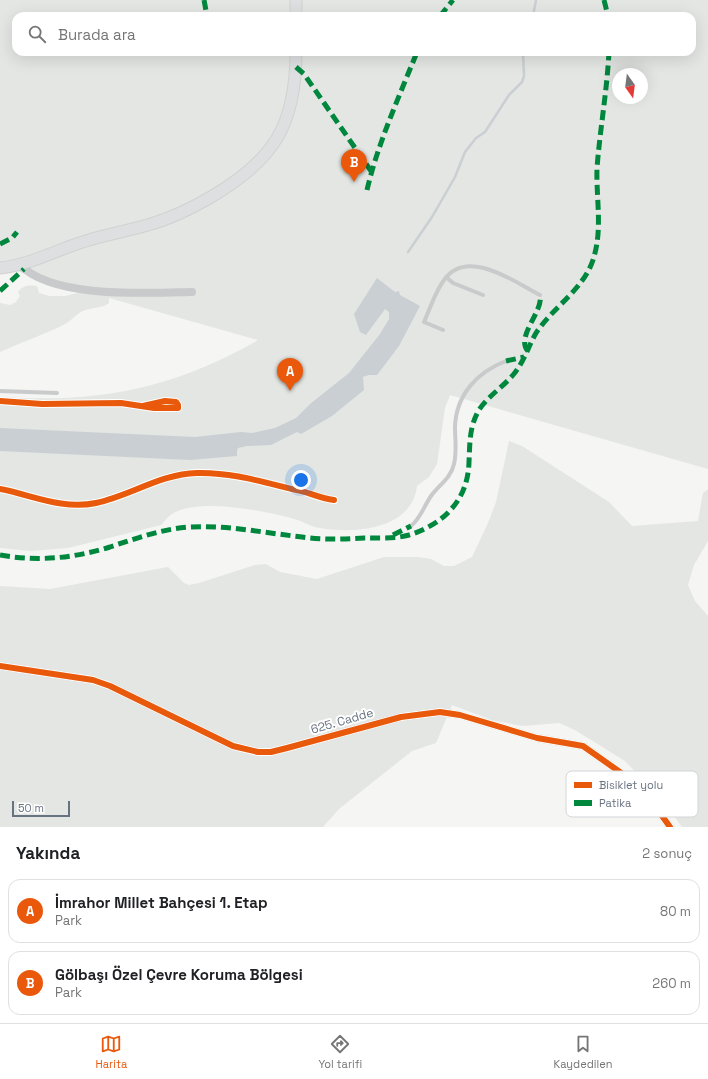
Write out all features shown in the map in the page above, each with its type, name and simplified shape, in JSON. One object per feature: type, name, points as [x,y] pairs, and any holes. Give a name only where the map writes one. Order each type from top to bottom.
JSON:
[{"type":"street","points":[[296,0],[296,12]]},
{"type":"street","points":[[0,268],[19,264],[87,241],[152,224],[179,214],[224,189],[244,175],[269,152],[287,118],[294,92],[296,56]]},
{"type":"street","points":[[19,264],[27,272],[36,277],[75,288],[143,293],[192,292]]},
{"type":"street","name":"625. Cadde","points":[[0,666],[92,680],[110,686],[233,746],[258,752],[271,752],[401,717],[440,712],[460,715],[537,738],[583,746],[618,771]]},
{"type":"street","name":"625. Cadde","points":[[663,817],[670,827]]},
{"type":"lane","points":[[443,330],[424,322],[446,277],[459,268],[480,266],[540,295]]},
{"type":"lane","points":[[446,277],[453,283],[483,295]]},
{"type":"lane","points":[[411,526],[418,519],[432,496],[452,470],[455,454],[457,414],[466,391],[474,380],[485,371],[506,362]]},
{"type":"lane","points":[[0,391],[57,393]]},
{"type":"shaded area","points":[[0,0],[708,0],[708,469],[450,395],[445,408],[437,464],[429,477],[417,486],[413,501],[405,512],[393,520],[379,526],[364,529],[334,530],[317,527],[267,512],[250,509],[198,506],[184,509],[172,514],[161,525],[68,548],[30,551],[0,548],[0,397],[70,398],[102,395],[134,389],[165,381],[196,370],[227,357],[258,340],[109,298],[109,303],[106,305],[83,311],[57,328],[0,352],[0,303],[10,305],[16,302],[20,296],[18,292],[22,288],[29,286],[37,286],[39,293],[49,296],[65,296],[85,291],[0,266]]},
{"type":"shaded area","points":[[377,278],[395,292],[399,291],[400,295],[420,306],[399,346],[377,375],[363,377],[364,390],[332,416],[301,434],[297,432],[271,445],[238,448],[237,456],[190,460],[0,451],[0,428],[195,437],[241,432],[252,433],[275,428],[296,418],[310,404],[349,373],[380,334],[389,319],[389,312],[385,309],[366,335],[360,332],[354,314]]},
{"type":"shaded area","points":[[509,441],[522,446],[609,502],[632,526],[698,521],[703,493],[708,489],[708,541],[694,565],[688,585],[695,601],[708,616],[708,827],[682,827],[675,817],[698,817],[698,771],[635,771],[625,761],[575,730],[559,723],[522,726],[492,720],[452,705],[436,743],[412,751],[339,809],[323,827],[0,827],[0,586],[50,589],[168,567],[184,583],[189,585],[255,565],[266,564],[280,572],[317,579],[384,557],[418,557],[431,559],[444,566],[454,566],[472,557],[496,502]]},
{"type":"waterway","points":[[534,12],[536,0]]},
{"type":"waterway","points":[[408,252],[432,217],[455,177],[465,152],[476,138],[485,132],[509,95],[522,82],[524,76],[523,56]]},
{"type":"marked path","points":[[204,0],[206,12]]},
{"type":"marked path","points":[[443,12],[453,0]]},
{"type":"marked path","points":[[604,0],[607,12]]},
{"type":"marked path","points":[[367,190],[383,138],[415,56]]},
{"type":"marked path","points":[[0,555],[28,558],[56,558],[96,551],[140,537],[190,527],[232,528],[318,539],[393,538],[409,535],[422,530],[443,517],[452,509],[464,488],[468,476],[470,442],[473,423],[479,410],[517,370],[536,333],[575,289],[588,271],[593,260],[598,237],[597,168],[609,56]]},
{"type":"marked path","points":[[296,67],[304,74],[371,171]]},
{"type":"marked path","points":[[0,244],[12,238],[17,232]]},
{"type":"marked path","points":[[0,291],[24,269]]},
{"type":"marked path","points":[[528,351],[525,345],[525,339],[527,331],[538,309],[540,295]]},
{"type":"marked path","points":[[506,361],[524,357]]},
{"type":"marked path","points":[[393,535],[411,526]]},
{"type":"cycle path","points":[[0,401],[42,404],[121,403],[154,408],[178,408],[176,402],[165,401],[143,406]]},
{"type":"cycle path","points":[[0,489],[47,501],[71,505],[83,505],[109,500],[170,477],[183,474],[211,473],[238,476],[334,500]]},
{"type":"cycle path","points":[[0,666],[93,680],[110,686],[233,746],[258,752],[271,752],[401,717],[440,712],[460,715],[537,738],[583,746],[618,771]]},
{"type":"cycle path","points":[[663,817],[670,827]]},
{"type":"place","name":"Gölbaşı Özel Çevre Koruma Bölgesi","points":[[354,182]]},
{"type":"place","name":"İmrahor Millet Bahçesi 1. Etap","points":[[290,391]]}]
